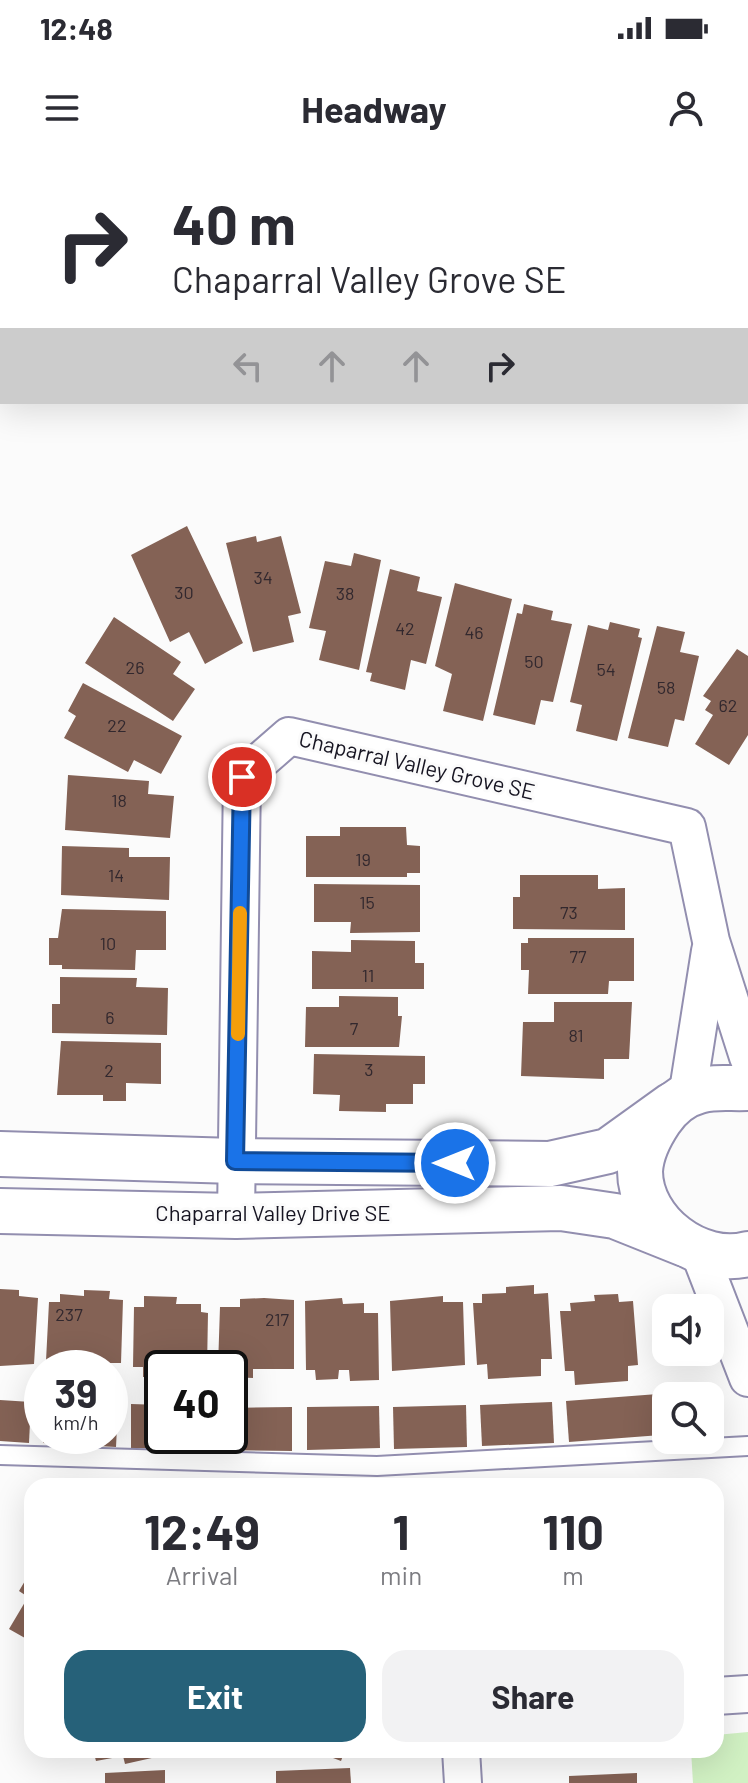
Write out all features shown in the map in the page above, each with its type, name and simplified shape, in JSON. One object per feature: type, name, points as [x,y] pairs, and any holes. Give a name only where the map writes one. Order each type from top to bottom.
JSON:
[{"type":"street","name":"Chaparral Valley Grove SE","points":[[236,1216],[242,777],[289,736],[687,827],[711,941],[748,1057]]},
{"type":"street","name":"Chaparral Valley Grove SE","points":[[680,1101],[711,941]]},
{"type":"street","points":[[0,1154],[235,1161],[550,1164],[608,1151],[698,1091],[748,1088]]},
{"type":"street","points":[[680,1101],[648,1138],[640,1172],[647,1199],[659,1224],[691,1246],[748,1378]]},
{"type":"street","name":"Chaparral Valley Drive SE","points":[[0,1211],[236,1216],[561,1208],[615,1216],[711,1255],[748,1254]]},
{"type":"street","points":[[724,1696],[748,1694]]},
{"type":"street","points":[[461,1758],[463,1783]]},
{"type":"lane","points":[[0,1455],[377,1466],[748,1446]]},
{"type":"green space","points":[[748,1732],[748,1783],[693,1783],[691,1758],[724,1758],[724,1734]]},
{"type":"building","points":[[187,526],[243,643],[205,664],[189,632],[170,642],[131,555]]},
{"type":"building","points":[[256,536],[257,542],[281,536],[301,613],[288,616],[294,642],[253,652],[226,543]]},
{"type":"building","points":[[354,553],[381,560],[359,670],[319,660],[326,631],[309,628],[325,561],[351,566]]},
{"type":"building","points":[[390,569],[420,577],[417,591],[442,597],[426,664],[411,660],[405,690],[370,681],[372,673],[366,672]]},
{"type":"building","points":[[455,583],[512,599],[483,721],[443,711],[452,674],[435,666]]},
{"type":"building","points":[[524,604],[553,611],[551,620],[572,624],[553,702],[541,700],[535,725],[493,715],[517,613],[522,614]]},
{"type":"building","points":[[114,617],[181,662],[173,674],[195,689],[173,721],[85,663]]},
{"type":"building","points":[[610,622],[640,629],[638,637],[642,638],[617,741],[576,731],[582,705],[570,702],[588,625],[608,630]]},
{"type":"building","points":[[657,626],[685,632],[680,652],[699,656],[684,721],[675,719],[668,747],[628,738]]},
{"type":"building","points":[[737,649],[748,656],[748,735],[729,765],[695,744],[713,715],[705,710],[711,701],[703,696]]},
{"type":"building","points":[[83,683],[182,736],[161,774],[134,760],[128,772],[64,738],[76,716],[68,711]]},
{"type":"building","points":[[68,775],[149,781],[148,794],[174,796],[170,838],[65,830]]},
{"type":"building","points":[[340,827],[406,827],[407,845],[420,846],[420,873],[407,873],[407,877],[306,877],[306,836],[340,836]]},
{"type":"building","points":[[62,846],[129,848],[129,857],[170,857],[169,900],[61,895]]},
{"type":"building","points":[[520,875],[598,875],[598,889],[625,888],[625,930],[513,929],[513,897],[520,897]]},
{"type":"building","points":[[314,884],[420,885],[420,932],[350,933],[351,922],[314,922]]},
{"type":"building","points":[[62,909],[166,911],[166,950],[136,950],[135,970],[62,969],[62,965],[49,965],[49,938],[58,938]]},
{"type":"building","points":[[528,938],[634,938],[634,981],[609,981],[608,994],[528,994],[529,970],[521,970],[521,943],[528,943]]},
{"type":"building","points":[[351,940],[415,941],[415,963],[424,963],[424,989],[312,989],[312,951],[351,952]]},
{"type":"building","points":[[60,977],[137,978],[136,987],[168,988],[167,1035],[52,1033],[52,1004],[60,1004]]},
{"type":"building","points":[[339,996],[398,997],[398,1016],[402,1016],[399,1047],[305,1047],[306,1007],[339,1007]]},
{"type":"building","points":[[554,1002],[632,1002],[629,1059],[604,1059],[604,1079],[521,1076],[523,1022],[554,1022]]},
{"type":"building","points":[[61,1041],[161,1043],[161,1084],[126,1083],[126,1101],[103,1101],[103,1095],[57,1095]]},
{"type":"building","points":[[314,1054],[425,1056],[425,1084],[413,1084],[413,1104],[386,1104],[386,1112],[339,1111],[340,1095],[313,1094]]},
{"type":"building","points":[[534,1285],[534,1294],[548,1293],[552,1359],[541,1359],[541,1376],[488,1379],[487,1364],[477,1365],[473,1303],[482,1303],[482,1294],[506,1293],[506,1287]]},
{"type":"building","points":[[0,1289],[19,1290],[19,1296],[38,1298],[35,1350],[24,1350],[24,1365],[0,1366]]},
{"type":"building","points":[[84,1290],[110,1291],[109,1299],[123,1300],[121,1350],[47,1350],[49,1302],[60,1302],[60,1294],[84,1296]]},
{"type":"building","points":[[618,1294],[619,1302],[633,1301],[638,1365],[628,1366],[628,1381],[575,1385],[574,1371],[565,1371],[560,1311],[571,1311],[570,1303],[595,1301],[594,1295]]},
{"type":"building","points":[[144,1296],[177,1297],[176,1304],[201,1304],[201,1312],[208,1313],[207,1350],[144,1350],[143,1377],[143,1367],[133,1367],[134,1307],[144,1307]]},
{"type":"building","points":[[443,1296],[443,1302],[463,1302],[465,1365],[392,1371],[390,1301]]},
{"type":"building","points":[[342,1298],[343,1304],[364,1303],[364,1313],[378,1313],[379,1380],[350,1381],[349,1370],[339,1370],[338,1379],[316,1380],[315,1370],[306,1370],[305,1301]]},
{"type":"building","points":[[240,1299],[294,1300],[294,1369],[253,1369],[253,1378],[248,1378],[248,1350],[219,1350],[220,1307],[240,1307]]},
{"type":"building","points":[[652,1394],[652,1436],[569,1442],[566,1401]]},
{"type":"building","points":[[0,1400],[24,1402],[24,1443],[0,1441]]},
{"type":"building","points":[[552,1402],[554,1443],[482,1446],[480,1405]]},
{"type":"building","points":[[131,1404],[144,1404],[144,1448],[131,1448]]},
{"type":"building","points":[[466,1405],[467,1447],[394,1449],[393,1407]]},
{"type":"building","points":[[379,1406],[380,1448],[307,1450],[307,1407]]},
{"type":"building","points":[[292,1407],[292,1451],[248,1450],[248,1408]]},
{"type":"building","points":[[24,1604],[24,1637],[9,1629]]},
{"type":"building","points":[[124,1758],[152,1758],[125,1764]]},
{"type":"building","points":[[350,1768],[351,1783],[276,1783],[276,1771]]},
{"type":"building","points":[[165,1770],[165,1783],[105,1783],[105,1773]]},
{"type":"building","points":[[637,1773],[637,1783],[569,1783],[569,1776]]},
{"type":"slow traffic","points":[[238,1034],[240,913]]},
{"type":"route","points":[[242,777],[235,1161],[455,1163]]}]
